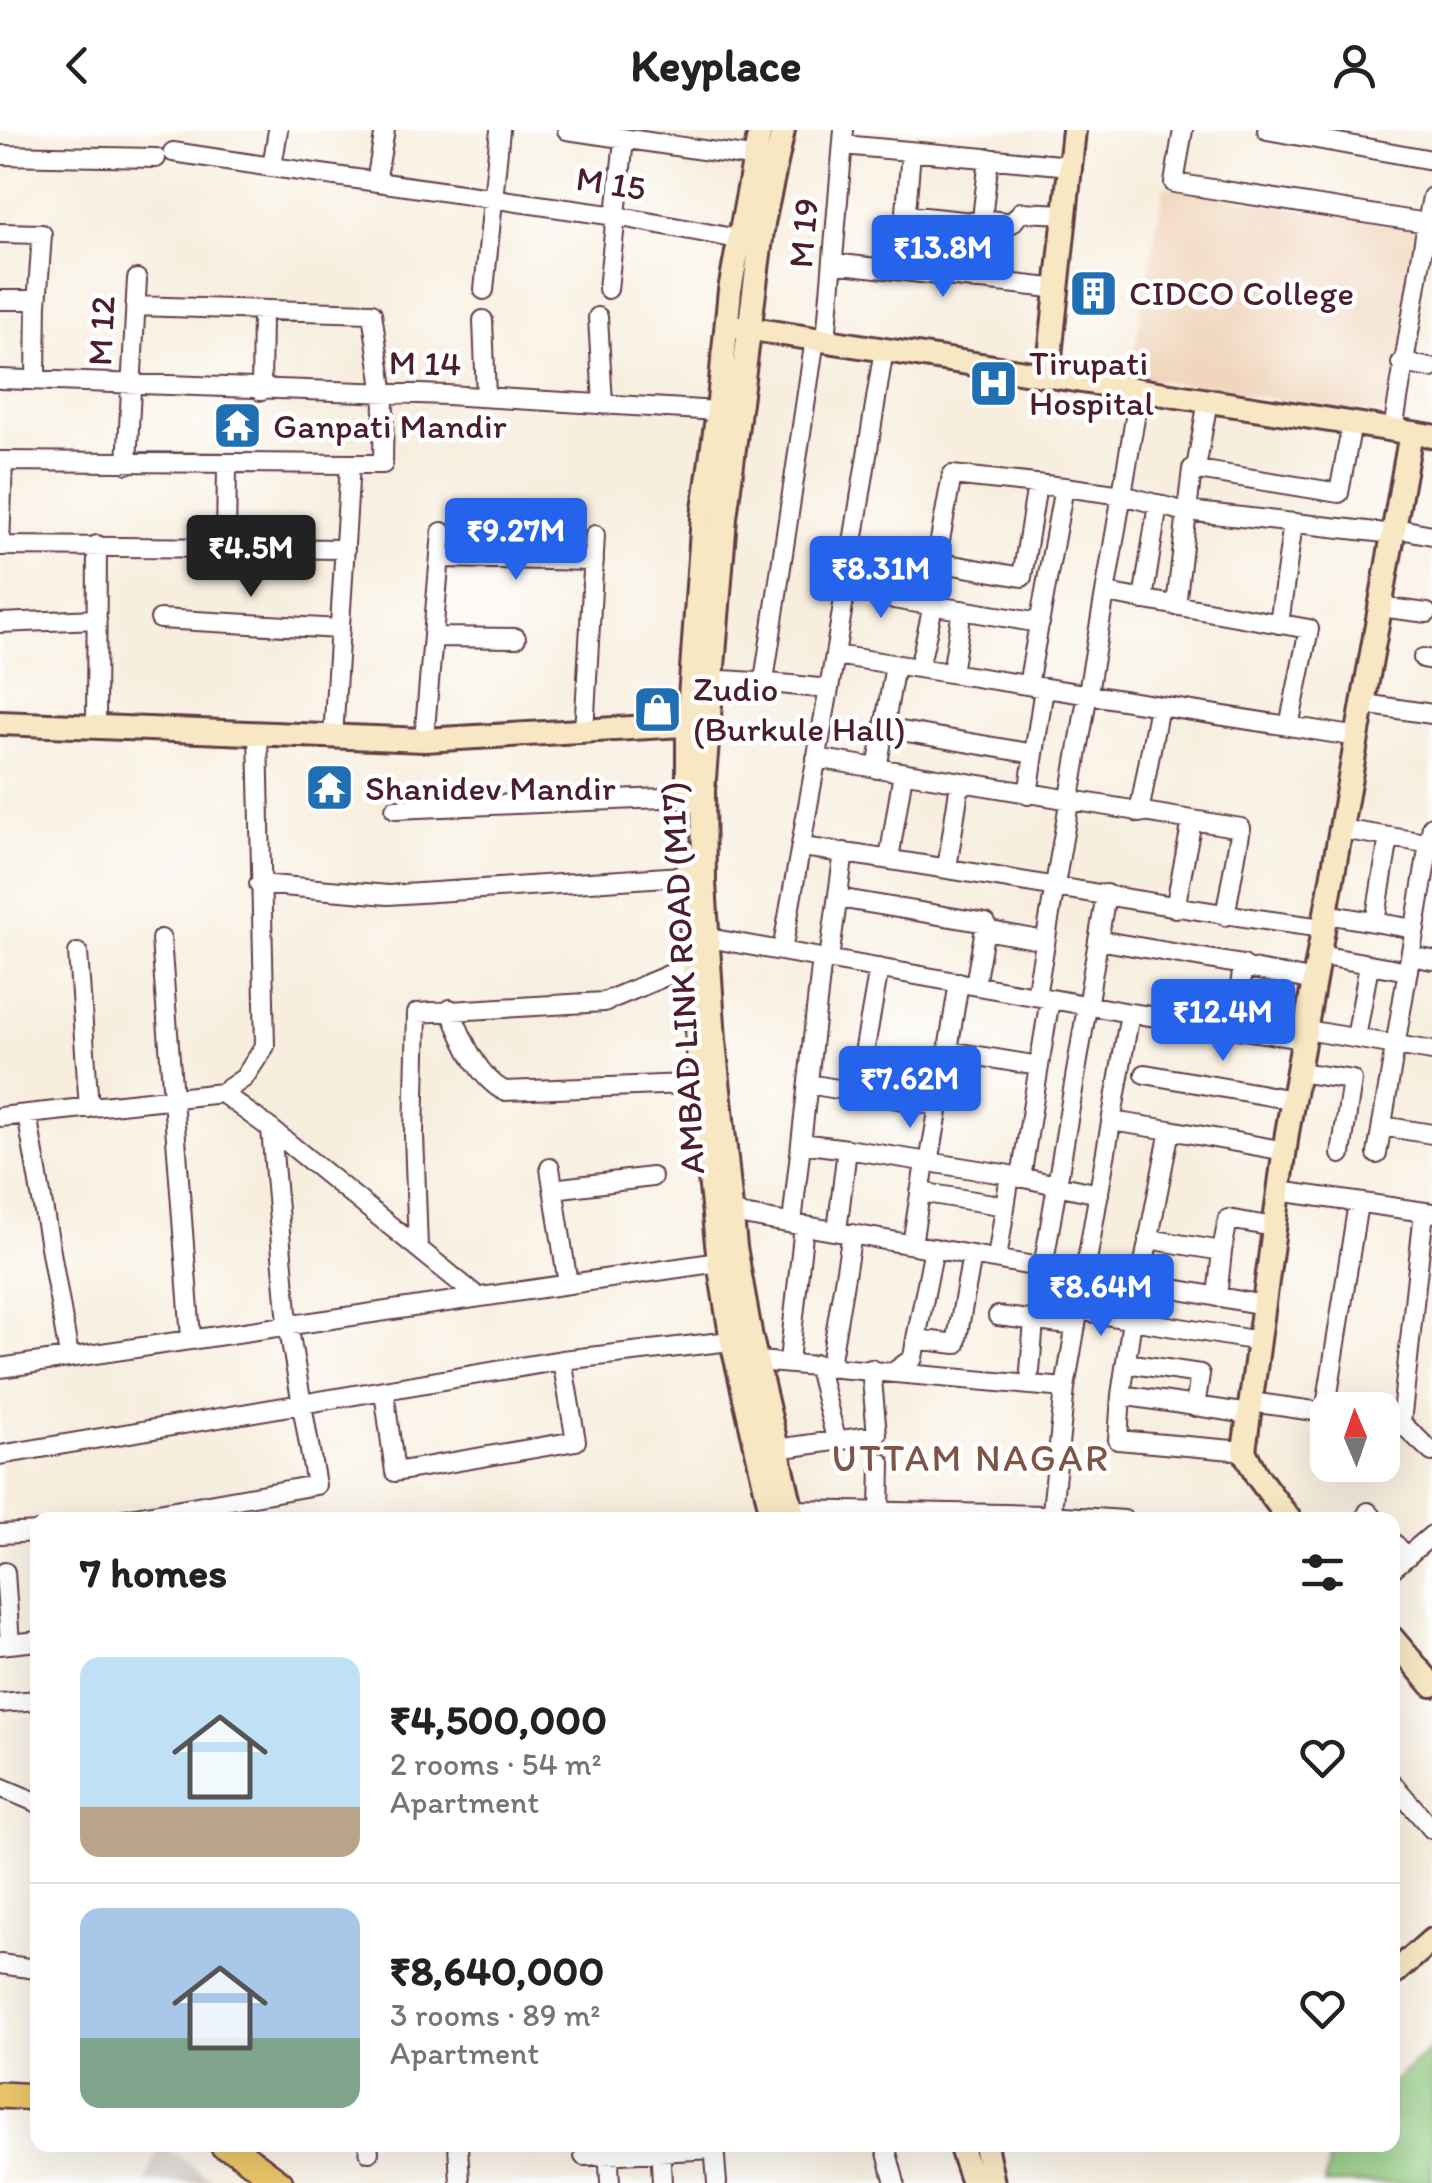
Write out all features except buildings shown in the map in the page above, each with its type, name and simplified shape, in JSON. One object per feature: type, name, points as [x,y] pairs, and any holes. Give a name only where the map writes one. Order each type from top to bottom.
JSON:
[{"type":"main road","name":"AMBAD LINK ROAD (M17)","points":[[760,130],[765,159],[751,329],[725,518],[712,680],[698,724],[688,797],[696,876],[708,938],[709,1084],[719,1262],[785,1512]]},
{"type":"main road","name":"AMBAD LINK ROAD (M17)","points":[[782,130],[765,159],[738,238],[703,516],[698,724],[703,792],[692,965],[731,1213],[744,1350],[777,1448],[785,1512]]},
{"type":"main road","points":[[1048,374],[1074,130]]},
{"type":"main road","points":[[726,325],[1412,433],[1293,1100],[1244,1450],[1257,1476],[1284,1512]]},
{"type":"main road","points":[[0,723],[424,740],[698,724]]},
{"type":"main road","points":[[1400,1653],[1432,1685]]},
{"type":"main road","points":[[1400,1967],[1432,1940]]},
{"type":"main road","points":[[0,2094],[30,2096]]},
{"type":"main road","points":[[238,2152],[269,2180]]},
{"type":"main road","points":[[962,2152],[973,2183]]},
{"type":"main road","points":[[987,2152],[993,2183]]},
{"type":"street","points":[[272,167],[278,130]]},
{"type":"street","points":[[376,182],[385,130]]},
{"type":"street","points":[[484,290],[500,130]]},
{"type":"street","points":[[567,130],[765,159]]},
{"type":"street","points":[[1183,130],[1174,183],[1427,223]]},
{"type":"street","points":[[1266,130],[1432,160]]},
{"type":"street","points":[[843,138],[911,152],[1071,166]]},
{"type":"street","name":"M 19","points":[[764,680],[833,263],[843,138]]},
{"type":"street","points":[[608,288],[624,140]]},
{"type":"street","points":[[902,271],[911,152]]},
{"type":"street","name":"M 15","points":[[0,155],[164,155],[272,167],[616,216],[738,238]]},
{"type":"street","points":[[975,280],[988,158]]},
{"type":"street","points":[[1412,433],[1402,363],[1432,197]]},
{"type":"street","points":[[906,215],[1012,223],[1021,212],[1066,214]]},
{"type":"street","points":[[0,233],[42,234],[36,378]]},
{"type":"street","points":[[833,263],[1059,289]]},
{"type":"street","name":"M 12","points":[[128,464],[137,279]]},
{"type":"street","points":[[0,300],[37,300],[37,305]]},
{"type":"street","points":[[135,306],[372,312],[384,395],[383,464],[2,461],[0,546],[345,549]]},
{"type":"street","points":[[262,312],[262,391]]},
{"type":"street","points":[[598,317],[603,404]]},
{"type":"street","points":[[482,320],[486,397]]},
{"type":"street","points":[[782,951],[884,349]]},
{"type":"street","points":[[1402,363],[1432,368]]},
{"type":"street","name":"M 14","points":[[0,379],[486,397],[718,411]]},
{"type":"street","points":[[997,1260],[1005,1206],[1015,1177],[1038,1066],[1045,941],[1140,389]]},
{"type":"street","points":[[1176,606],[1192,469],[1197,463],[1208,400]]},
{"type":"street","points":[[1334,528],[1352,423]]},
{"type":"street","points":[[226,548],[227,464]]},
{"type":"street","points":[[333,738],[350,464]]},
{"type":"street","points":[[1192,469],[1339,493]]},
{"type":"street","points":[[936,562],[952,474],[1123,495],[1187,511],[1334,528],[1432,534]]},
{"type":"street","points":[[851,552],[1022,577],[1037,484]]},
{"type":"street","points":[[1028,795],[1034,754],[1040,623],[1064,488]]},
{"type":"street","points":[[1144,600],[1158,504]]},
{"type":"street","points":[[1279,624],[1293,523]]},
{"type":"street","points":[[424,740],[442,532]]},
{"type":"street","points":[[584,732],[595,535]]},
{"type":"street","points":[[96,545],[96,726]]},
{"type":"street","points":[[892,557],[887,598],[1040,623]]},
{"type":"street","points":[[440,558],[594,562]]},
{"type":"street","points":[[1106,594],[1309,629],[1289,726]]},
{"type":"street","points":[[919,668],[933,606]]},
{"type":"street","points":[[1380,607],[1428,613]]},
{"type":"street","points":[[952,673],[962,610]]},
{"type":"street","points":[[160,618],[340,629]]},
{"type":"street","points":[[0,624],[97,620]]},
{"type":"street","points":[[432,637],[516,638]]},
{"type":"street","points":[[835,655],[1358,737]]},
{"type":"street","points":[[878,769],[895,664]]},
{"type":"street","points":[[712,680],[764,680],[790,688],[828,689]]},
{"type":"street","points":[[1364,704],[1432,714]]},
{"type":"street","points":[[1139,813],[1159,706]]},
{"type":"street","points":[[884,728],[1034,754]]},
{"type":"street","points":[[0,1118],[222,1094],[244,1078],[265,1046],[258,734]]},
{"type":"street","points":[[816,758],[1242,828],[1225,916]]},
{"type":"street","points":[[889,858],[903,773]]},
{"type":"street","points":[[947,868],[960,783]]},
{"type":"street","points":[[394,809],[688,797]]},
{"type":"street","points":[[1175,908],[1192,821]]},
{"type":"street","points":[[1341,829],[1389,837],[1431,838],[1428,881],[1414,929],[1377,1154]]},
{"type":"street","points":[[1375,922],[1389,837]]},
{"type":"street","points":[[801,847],[889,858],[983,877],[1055,884],[1225,916],[1375,922],[1414,929]]},
{"type":"street","points":[[790,1361],[801,1143],[825,959],[844,852]]},
{"type":"street","points":[[259,884],[388,895],[696,876]]},
{"type":"street","points":[[1044,1268],[1106,894]]},
{"type":"street","points":[[838,898],[986,923],[948,1052],[912,1244]]},
{"type":"street","points":[[985,930],[1045,941]]},
{"type":"street","points":[[708,938],[1234,1029],[1432,1048]]},
{"type":"street","points":[[162,940],[191,1338]]},
{"type":"street","points":[[1098,940],[1314,980]]},
{"type":"street","points":[[78,953],[89,1108]]},
{"type":"street","points":[[1319,955],[1369,964],[1432,960]]},
{"type":"street","points":[[1234,1029],[1243,964]]},
{"type":"street","points":[[1356,1038],[1369,964]]},
{"type":"street","points":[[418,1248],[415,1018],[423,1010],[604,1002],[692,965]]},
{"type":"street","points":[[857,1093],[879,968]]},
{"type":"street","points":[[450,1009],[471,1054],[489,1079],[504,1090],[709,1084]]},
{"type":"street","points":[[1051,1512],[1065,1388],[1130,1013]]},
{"type":"street","points":[[948,1052],[1038,1066]]},
{"type":"street","points":[[1298,1072],[1352,1080],[1340,1154]]},
{"type":"street","points":[[1145,1074],[1293,1100]]},
{"type":"street","points":[[808,1084],[939,1106]]},
{"type":"street","points":[[222,1094],[271,1129],[478,1297]]},
{"type":"street","points":[[26,1114],[69,1356]]},
{"type":"street","points":[[1111,1121],[1285,1151]]},
{"type":"street","points":[[1382,1126],[1432,1134]]},
{"type":"street","points":[[163,1512],[316,1485],[288,1324],[271,1129]]},
{"type":"street","points":[[1170,1130],[1140,1283],[1264,1305]]},
{"type":"street","points":[[801,1143],[1098,1194]]},
{"type":"street","points":[[836,1439],[824,1364],[844,1232],[847,1149]]},
{"type":"street","points":[[550,1168],[568,1284]]},
{"type":"street","points":[[553,1189],[652,1177]]},
{"type":"street","points":[[1279,1191],[1428,1213],[1425,1271],[1398,1392]]},
{"type":"street","points":[[920,1192],[1005,1206]]},
{"type":"street","points":[[1329,1392],[1358,1203]]},
{"type":"street","points":[[731,1213],[1085,1275]]},
{"type":"street","points":[[1218,1296],[1228,1219],[1274,1228]]},
{"type":"street","points":[[1148,1239],[1222,1251]]},
{"type":"street","points":[[896,1372],[912,1358],[934,1248]]},
{"type":"street","points":[[916,1339],[956,1344],[972,1255]]},
{"type":"street","points":[[0,1368],[719,1262]]},
{"type":"street","points":[[998,1316],[1034,1321],[1132,1320],[1259,1341]]},
{"type":"street","points":[[1412,1319],[1432,1322]]},
{"type":"street","points":[[1132,1320],[1120,1396],[1118,1440],[1244,1450]]},
{"type":"street","points":[[1030,1371],[1034,1321]]},
{"type":"street","points":[[0,1455],[562,1360],[744,1350],[790,1361],[1065,1388]]},
{"type":"street","points":[[384,1391],[395,1472],[576,1441],[562,1360]]},
{"type":"street","points":[[1126,1363],[1200,1374],[1195,1407]]},
{"type":"street","points":[[777,1448],[877,1435],[871,1369]]},
{"type":"street","points":[[1120,1396],[1195,1407],[1310,1412]]},
{"type":"street","points":[[1400,1428],[1432,1452]]},
{"type":"street","points":[[882,1462],[890,1512]]},
{"type":"street","points":[[0,1534],[30,1532]]},
{"type":"street","points":[[1400,1563],[1429,1544]]},
{"type":"street","points":[[5,1572],[5,1644],[30,1642]]},
{"type":"street","points":[[0,1703],[30,1701]]},
{"type":"street","points":[[0,1787],[30,1800]]},
{"type":"street","points":[[1400,1792],[1432,1828]]},
{"type":"street","points":[[0,1964],[30,1968]]},
{"type":"street","points":[[458,2152],[460,2183]]},
{"type":"street","points":[[584,2156],[600,2152]]},
{"type":"street","points":[[608,2152],[610,2183]]},
{"type":"street","points":[[660,2152],[662,2183]]},
{"type":"street","points":[[714,2152],[716,2183]]},
{"type":"street","points":[[887,2152],[895,2183]]},
{"type":"shaded area","points":[[1164,186],[1422,228],[1393,418],[1130,376]]},
{"type":"shaded area","points":[[156,2152],[172,2152],[216,2183],[146,2183]]},
{"type":"green space","points":[[1432,2048],[1432,2183],[1325,2183],[1331,2152],[1400,2152],[1400,2076]]},
{"type":"place","name":"CIDCO College","points":[[1094,293]]},
{"type":"place","name":"Tirupati Hospital","points":[[994,383]]},
{"type":"place","name":"Ganpati Mandir","points":[[238,426]]},
{"type":"place","name":"Zudio (Burkule Hall)","points":[[658,709]]},
{"type":"place","name":"Shanidev Mandir","points":[[330,788]]},
{"type":"district","name":"UTTAM NAGAR","points":[[971,1458]]}]
